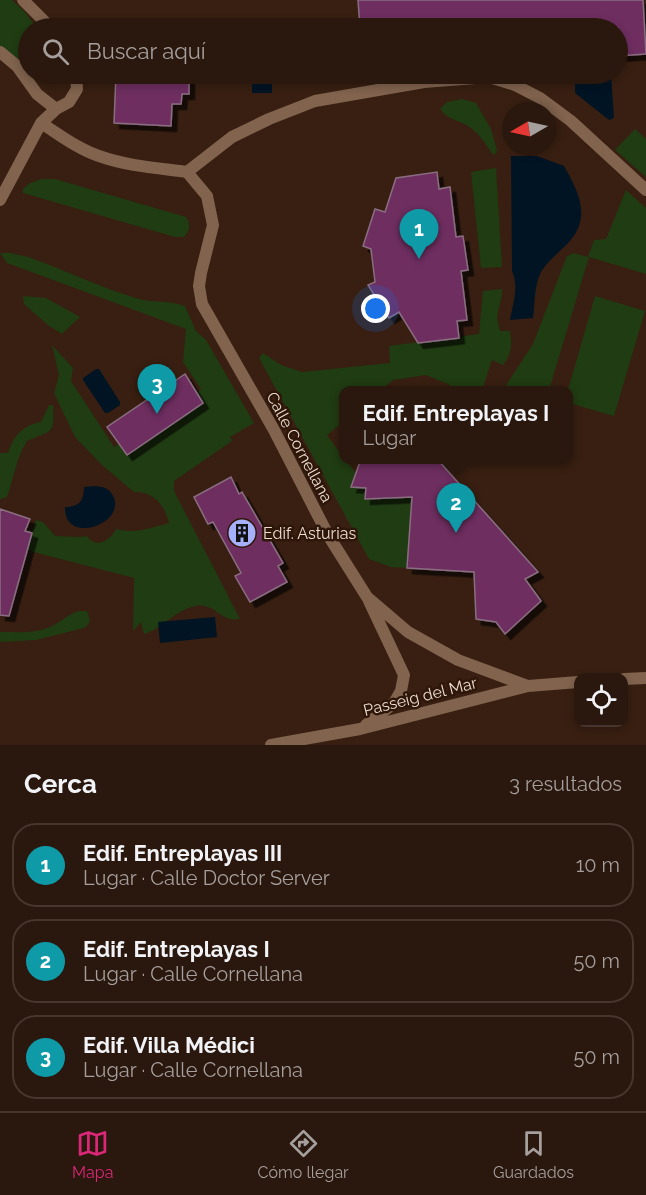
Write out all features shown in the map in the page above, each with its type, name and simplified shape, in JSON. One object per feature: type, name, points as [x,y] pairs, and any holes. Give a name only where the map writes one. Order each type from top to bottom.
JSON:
[{"type":"street","points":[[23,0],[41,18]]},
{"type":"street","points":[[0,52],[18,67]]},
{"type":"street","points":[[30,84],[37,94],[56,109]]},
{"type":"street","points":[[0,200],[41,123],[56,109],[69,102],[77,89],[77,84]]},
{"type":"street","points":[[41,123],[75,145],[98,156],[128,164],[187,172],[232,137],[315,101],[413,84]]},
{"type":"street","points":[[512,84],[571,121],[646,190]]},
{"type":"street","name":"Calle Cornellana","points":[[187,172],[207,196],[213,225],[199,286],[202,304],[274,430],[328,535],[367,597],[408,632],[458,660],[528,686]]},
{"type":"street","points":[[360,729],[394,703],[401,691],[404,675],[367,597]]},
{"type":"street","points":[[628,679],[646,678]]},
{"type":"street","name":"Passeig del Mar","points":[[271,745],[360,729],[528,686],[574,682]]},
{"type":"green space","points":[[0,0],[12,0],[29,18],[18,18],[18,58],[0,54]]},
{"type":"green space","points":[[462,99],[476,103],[491,129],[497,150],[493,155],[475,132],[447,116],[440,109],[447,102]]},
{"type":"green space","points":[[635,129],[646,139],[646,177],[615,150]]},
{"type":"green space","points":[[496,168],[502,267],[481,268],[471,172]]},
{"type":"green space","points":[[42,179],[55,179],[186,217],[189,230],[184,237],[175,237],[23,193],[23,189],[30,183]]},
{"type":"green space","points":[[626,190],[646,208],[646,274],[589,257],[550,386],[506,386],[533,344],[567,256],[574,253],[588,257],[594,240],[606,239]]},
{"type":"green space","points":[[0,253],[28,257],[139,299],[185,306],[196,331],[206,340],[254,423],[230,437],[232,441],[174,481],[174,491],[240,619],[230,619],[206,606],[195,606],[181,611],[151,632],[144,634],[141,622],[133,631],[134,578],[26,550],[36,520],[43,522],[55,536],[87,536],[99,543],[107,540],[116,529],[136,531],[169,523],[165,510],[157,500],[147,494],[134,492],[102,465],[75,437],[54,393],[59,375],[52,345],[73,368],[71,381],[114,447],[119,444],[127,456],[203,403],[197,392],[201,389],[183,362],[186,329],[7,263]]},
{"type":"green space","points":[[502,289],[497,317],[500,331],[510,331],[511,341],[511,349],[503,365],[492,360],[483,386],[451,386],[426,375],[393,380],[386,386],[339,386],[339,425],[327,435],[339,452],[339,464],[349,464],[356,473],[351,487],[366,488],[365,499],[412,497],[407,568],[391,567],[369,559],[259,358],[263,353],[281,365],[302,372],[390,363],[389,346],[479,334],[483,291]]},
{"type":"green space","points":[[23,296],[46,298],[80,317],[62,334],[24,304]]},
{"type":"green space","points":[[595,296],[645,311],[614,416],[573,404],[573,386],[569,386]]},
{"type":"green space","points":[[49,405],[53,405],[52,427],[46,433],[27,441],[7,497],[0,499],[0,453],[8,453],[13,441],[24,429],[41,422]]},
{"type":"green space","points":[[79,611],[87,611],[89,616],[90,620],[84,628],[36,640],[0,642],[0,632],[41,630]]},
{"type":"water","points":[[252,84],[272,84],[272,93],[252,93]]},
{"type":"water","points":[[575,84],[612,84],[614,118],[609,120],[575,93]]},
{"type":"water","points":[[511,156],[537,156],[564,166],[578,194],[580,223],[569,242],[541,272],[536,289],[533,318],[510,320],[515,289],[512,271]]},
{"type":"water","points":[[99,369],[120,402],[120,405],[108,413],[105,413],[83,380]]},
{"type":"water","points":[[95,486],[111,492],[115,508],[103,523],[83,528],[74,525],[67,519],[65,507],[74,506],[80,502],[84,487]]},
{"type":"water","points":[[215,617],[217,637],[160,643],[158,622]]},
{"type":"building","points":[[358,0],[643,0],[646,54],[628,55],[628,18],[359,18]]},
{"type":"building","points":[[116,84],[189,84],[189,94],[182,94],[181,104],[172,104],[171,126],[114,123]]},
{"type":"building","points":[[437,172],[439,189],[450,187],[456,237],[463,236],[468,270],[461,271],[467,320],[457,321],[459,338],[418,343],[399,312],[389,318],[368,285],[375,282],[371,249],[363,246],[375,209],[385,212],[396,178]]},
{"type":"building","points":[[185,374],[203,403],[127,455],[107,427]]},
{"type":"building","points":[[359,464],[441,464],[538,572],[525,579],[541,601],[505,634],[496,622],[476,619],[474,572],[407,568],[412,497],[365,499],[366,488],[351,487]]},
{"type":"building","name":"Edif. Asturias","points":[[231,477],[239,494],[242,492],[283,563],[278,566],[287,582],[250,602],[235,576],[241,573],[213,522],[208,524],[194,497]]},
{"type":"building","points":[[0,509],[30,519],[25,531],[32,533],[9,616],[0,615]]},
{"type":"place","name":"Edif. Entreplayas III","points":[[419,259]]},
{"type":"place","name":"Edif. Villa Médici","points":[[157,414]]},
{"type":"place","name":"Edif. Asturias","points":[[242,533]]},
{"type":"place","name":"Edif. Entreplayas I","points":[[456,533]]}]
